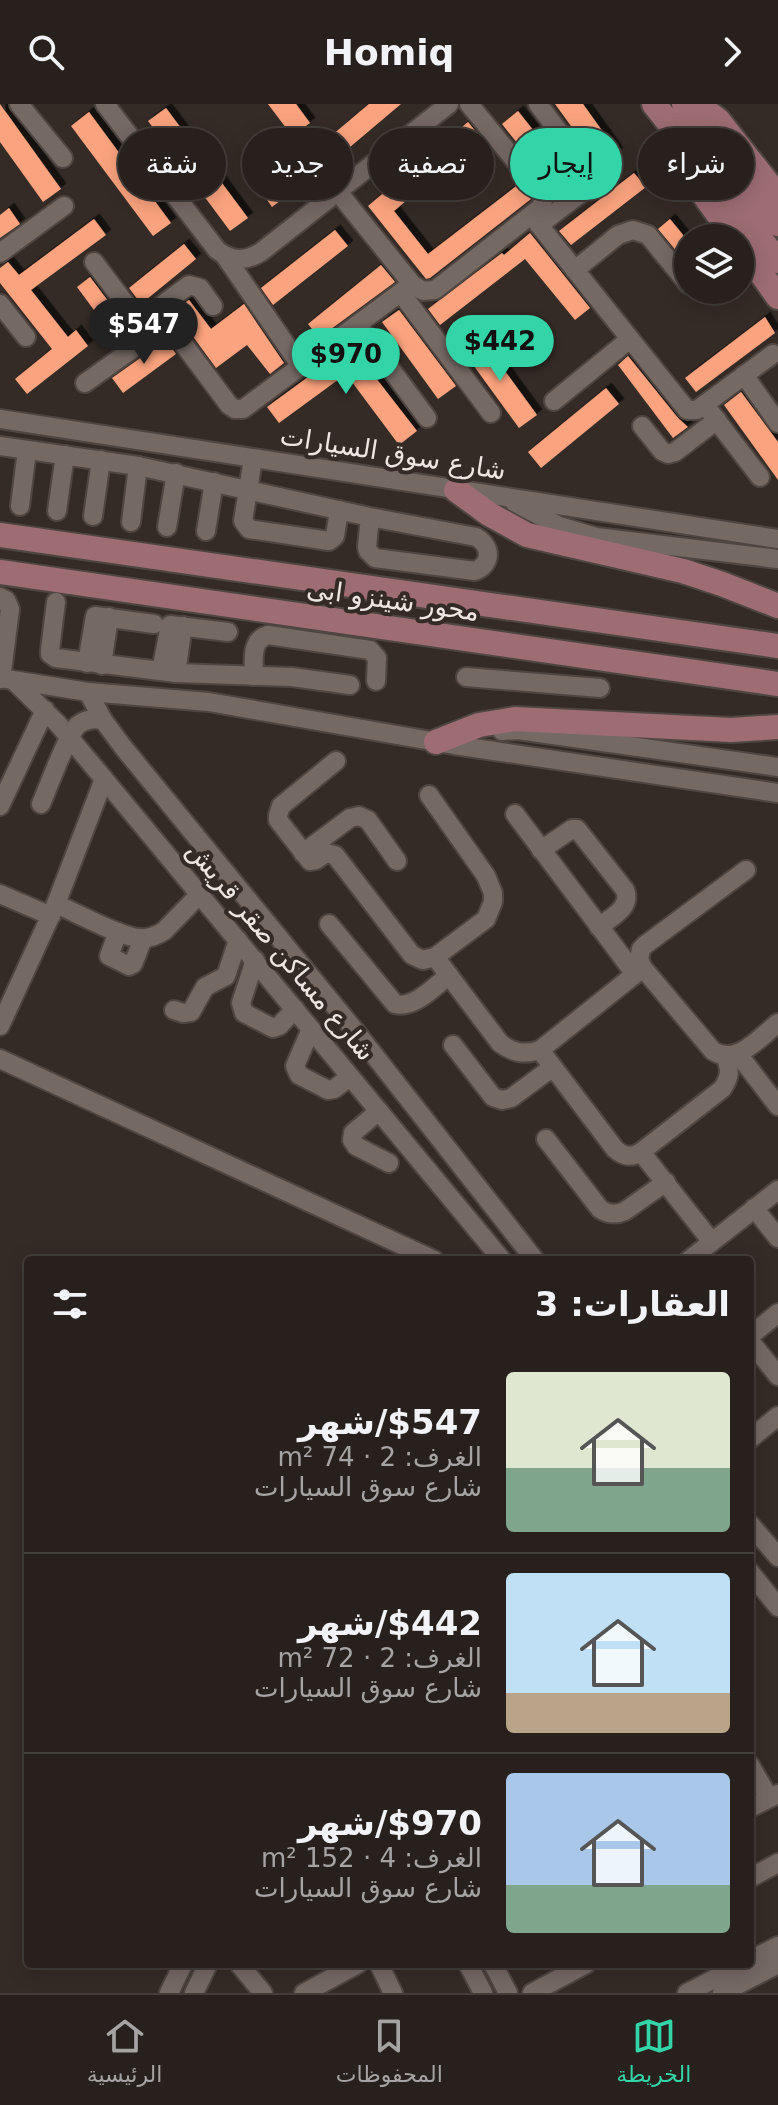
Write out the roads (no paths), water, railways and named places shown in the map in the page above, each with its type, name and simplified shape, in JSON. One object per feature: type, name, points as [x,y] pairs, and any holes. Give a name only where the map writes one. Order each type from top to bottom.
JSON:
[{"type":"main road","points":[[638,104],[725,224]]},
{"type":"main road","points":[[654,104],[778,261]]},
{"type":"main road","points":[[687,104],[702,108],[718,120],[778,196]]},
{"type":"main road","points":[[687,104],[778,224]]},
{"type":"main road","points":[[754,264],[778,297]]},
{"type":"main road","points":[[456,490],[489,514],[527,535],[683,571],[778,606]]},
{"type":"main road","name":"محور شينزو ابى","points":[[0,535],[778,646]]},
{"type":"main road","name":"محور شينزو ابى","points":[[0,572],[778,684]]},
{"type":"main road","points":[[445,744],[479,725],[515,719],[731,730],[778,727]]},
{"type":"street","points":[[19,104],[63,158]]},
{"type":"street","points":[[105,104],[217,250],[225,256],[234,259],[253,257],[328,200]]},
{"type":"street","points":[[353,180],[449,104]]},
{"type":"street","points":[[469,104],[542,194],[542,205],[535,220]]},
{"type":"street","points":[[145,329],[165,327],[173,330],[229,405],[239,410],[246,408],[407,288],[435,290],[535,220],[585,190],[590,179],[586,168],[538,104]]},
{"type":"street","points":[[344,200],[491,413]]},
{"type":"street","points":[[0,253],[64,206]]},
{"type":"street","points":[[535,220],[687,410],[695,411],[773,354]]},
{"type":"street","points":[[575,270],[618,235],[633,230],[648,235],[674,267]]},
{"type":"street","points":[[225,256],[300,365]]},
{"type":"street","points":[[94,262],[145,329]]},
{"type":"street","points":[[85,383],[189,285],[200,288],[213,306]]},
{"type":"street","points":[[0,304],[26,337]]},
{"type":"street","points":[[358,325],[427,418]]},
{"type":"street","points":[[554,401],[630,339]]},
{"type":"street","points":[[744,375],[778,423]]},
{"type":"street","points":[[705,404],[760,477]]},
{"type":"street","name":"شارع سوق السيارات","points":[[0,419],[778,539]]},
{"type":"street","points":[[642,426],[668,454],[717,420]]},
{"type":"street","points":[[0,446],[176,473],[370,517],[476,537],[487,547],[487,562],[480,569],[469,571],[375,558],[367,547],[370,517]]},
{"type":"street","points":[[20,506],[27,450]]},
{"type":"street","points":[[57,511],[65,455]]},
{"type":"street","points":[[253,459],[243,521],[249,529],[329,541],[335,536],[339,510]]},
{"type":"street","points":[[93,516],[101,460]]},
{"type":"street","points":[[131,522],[138,466]]},
{"type":"street","points":[[167,527],[176,473]]},
{"type":"street","points":[[206,531],[214,482]]},
{"type":"street","points":[[507,497],[550,522],[596,537],[778,559]]},
{"type":"street","points":[[0,597],[6,600],[10,609],[5,679],[88,692],[209,702],[445,744],[778,793]]},
{"type":"street","points":[[56,602],[50,654],[56,658],[168,672],[315,679],[350,685]]},
{"type":"street","points":[[94,664],[94,618],[109,617],[154,624]]},
{"type":"street","points":[[168,672],[183,626],[228,632]]},
{"type":"street","points":[[254,676],[256,643],[268,635],[370,650],[377,658],[376,681]]},
{"type":"street","points":[[546,684],[551,651]]},
{"type":"street","points":[[209,702],[211,675]]},
{"type":"street","points":[[466,677],[600,688]]},
{"type":"street","name":"شارع مساكن صقر قريش","points":[[5,679],[45,710],[70,738],[499,1256]]},
{"type":"street","name":"شارع مساكن صقر قريش","points":[[88,692],[123,747],[356,1032],[526,1256]]},
{"type":"street","points":[[0,806],[45,710]]},
{"type":"street","points":[[41,804],[73,731],[84,722],[103,720]]},
{"type":"street","points":[[445,744],[487,733],[518,730],[778,767]]},
{"type":"street","points":[[336,761],[281,806],[278,820],[308,859],[313,861],[326,853],[335,855],[412,955],[423,960],[435,957],[486,919],[491,911],[493,893],[486,876],[429,795]]},
{"type":"street","points":[[0,1026],[53,910],[104,779]]},
{"type":"street","points":[[515,814],[599,927],[713,1051],[731,1055],[778,1106]]},
{"type":"street","points":[[303,853],[350,818],[359,816],[368,820],[397,861]]},
{"type":"street","points":[[541,850],[575,828],[625,890],[628,898],[625,906],[599,927]]},
{"type":"street","points":[[639,971],[641,949],[746,870]]},
{"type":"street","points":[[0,894],[143,939],[164,931],[200,894]]},
{"type":"street","points":[[329,924],[395,1004],[411,1004],[449,975]]},
{"type":"street","points":[[118,932],[109,956],[129,966],[133,964],[143,939]]},
{"type":"street","points":[[174,1010],[191,1012],[205,987],[223,979],[238,940]]},
{"type":"street","points":[[435,957],[500,1043],[519,1053],[540,1050],[639,971]]},
{"type":"street","points":[[255,960],[241,1003],[244,1013],[273,1028],[279,1026],[295,1009]]},
{"type":"street","points":[[311,1029],[295,1066],[296,1073],[328,1090],[350,1077]]},
{"type":"street","points":[[540,1050],[615,1149],[628,1156],[641,1152],[722,1089],[727,1082],[731,1055],[776,1029]]},
{"type":"street","points":[[453,1045],[497,1099],[511,1098],[553,1067]]},
{"type":"street","points":[[0,1059],[425,1256]]},
{"type":"street","points":[[379,1111],[353,1133],[352,1140],[356,1146],[389,1163]]},
{"type":"street","points":[[546,1139],[606,1213],[625,1211],[666,1182]]},
{"type":"street","points":[[641,1152],[712,1242]]},
{"type":"street","points":[[694,1256],[778,1190]]},
{"type":"street","points":[[754,1208],[778,1238]]},
{"type":"street","points":[[754,1335],[778,1313]]},
{"type":"street","points":[[754,1344],[778,1376]]},
{"type":"street","points":[[754,1436],[778,1416]]},
{"type":"street","points":[[754,1529],[778,1557]]},
{"type":"street","points":[[754,1577],[778,1607]]},
{"type":"street","points":[[754,1770],[774,1796],[754,1806]]},
{"type":"street","points":[[754,1876],[778,1863]]},
{"type":"street","points":[[754,1958],[778,1946]]},
{"type":"street","points":[[687,1993],[778,1964]]},
{"type":"street","points":[[169,1993],[181,1968]]},
{"type":"street","points":[[194,1993],[206,1968]]},
{"type":"street","points":[[242,1968],[263,1993]]},
{"type":"street","points":[[304,1993],[351,1968]]},
{"type":"street","points":[[381,1968],[393,1993]]},
{"type":"street","points":[[470,1968],[483,1993]]},
{"type":"street","points":[[495,1968],[508,1993]]},
{"type":"street","points":[[532,1993],[578,1968]]}]
